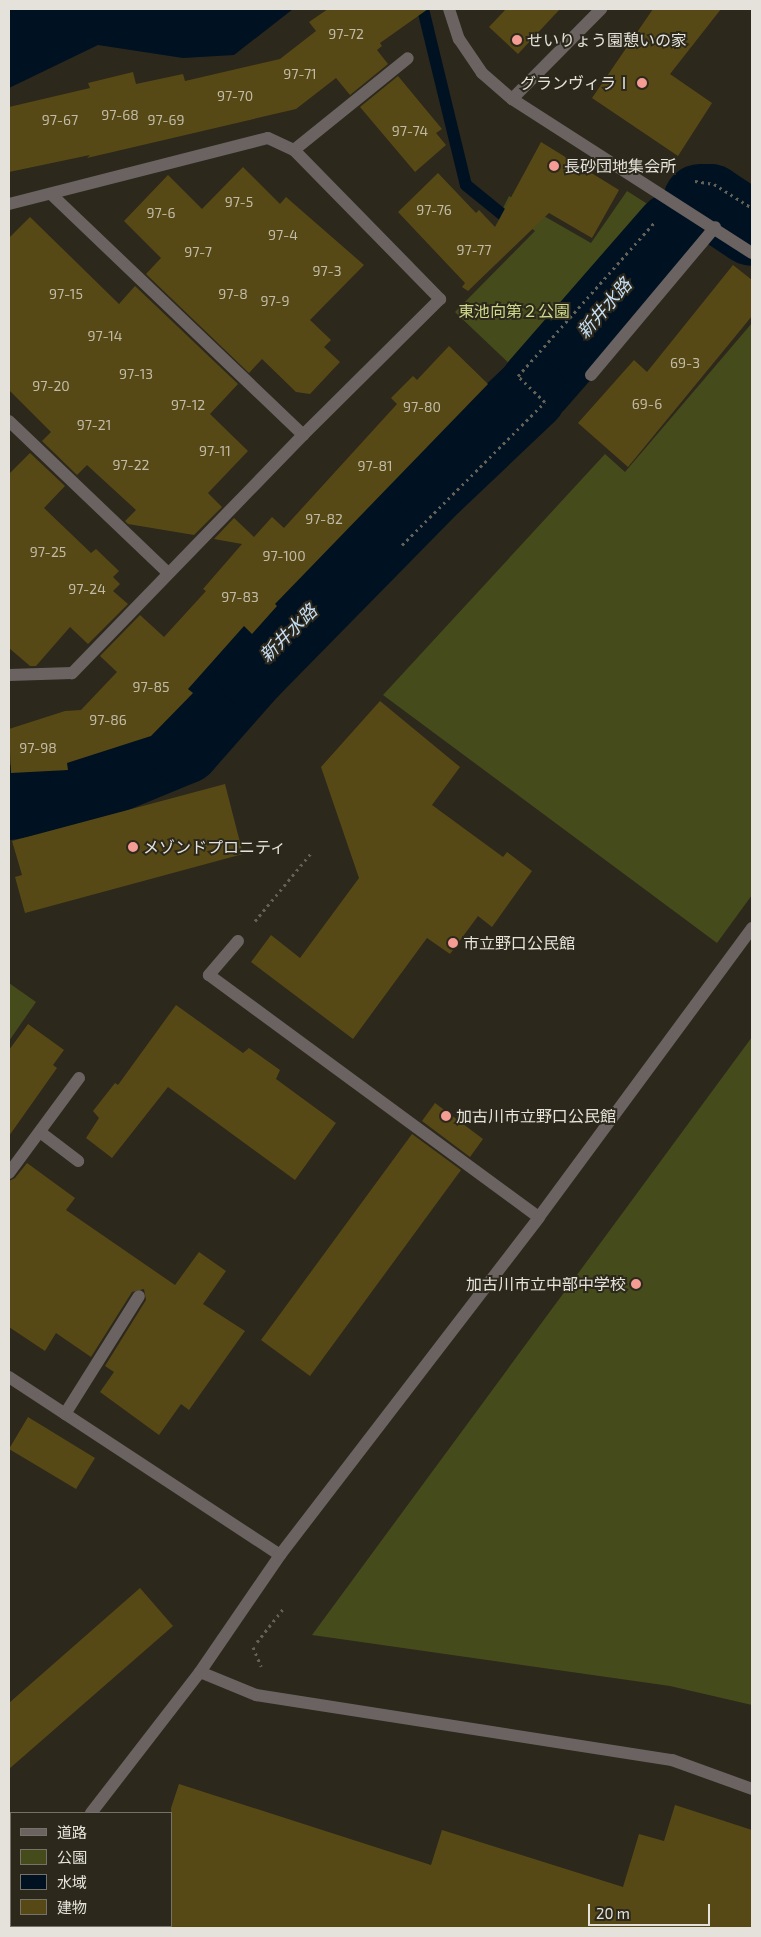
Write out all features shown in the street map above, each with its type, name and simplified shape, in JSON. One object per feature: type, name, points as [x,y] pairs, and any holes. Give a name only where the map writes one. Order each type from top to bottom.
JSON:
[{"type":"street","points":[[448,9],[459,39],[482,73],[512,99],[700,222],[715,227],[752,252]]},
{"type":"street","points":[[512,99],[601,9]]},
{"type":"street","points":[[294,150],[408,58]]},
{"type":"street","points":[[9,204],[268,138],[294,150],[440,299],[303,435],[72,673],[9,675]]},
{"type":"street","points":[[51,194],[303,435]]},
{"type":"street","points":[[591,375],[715,227]]},
{"type":"street","points":[[9,421],[168,573]]},
{"type":"street","points":[[92,1812],[200,1672],[280,1555],[539,1217],[752,928]]},
{"type":"street","points":[[238,941],[209,975],[539,1217]]},
{"type":"street","points":[[9,1173],[79,1078]]},
{"type":"street","points":[[40,1132],[78,1161]]},
{"type":"street","points":[[65,1414],[139,1296]]},
{"type":"street","points":[[9,1377],[280,1555]]},
{"type":"street","points":[[200,1672],[256,1695],[672,1760],[752,1789]]},
{"type":"path","points":[[402,546],[546,402],[518,376],[671,203]]},
{"type":"path","points":[[238,941],[311,853]]},
{"type":"green space","name":"東池向第２公園","points":[[627,191],[660,212],[516,370],[455,312],[535,231],[503,208],[509,196],[591,243]]},
{"type":"green space","points":[[752,323],[752,895],[717,943],[383,695],[605,454],[625,472]]},
{"type":"green space","points":[[9,983],[36,1002],[9,1041]]},
{"type":"green space","name":"加古川市立中部中学校","points":[[752,1037],[752,1705],[670,1686],[312,1635]]},
{"type":"water","points":[[9,9],[293,9],[234,55],[183,58],[98,45],[9,88]]},
{"type":"building","points":[[328,9],[428,9],[380,43],[382,46],[377,50],[388,64],[350,95],[336,78],[296,109],[87,158],[90,155],[9,172],[9,107],[90,88],[88,83],[133,72],[136,84],[183,74],[185,81],[280,59],[316,31],[309,22]]},
{"type":"building","name":"せいりょう園憩いの家","points":[[506,9],[560,9],[518,54],[489,27]]},
{"type":"building","name":"グランヴィラⅠ","points":[[653,9],[721,9],[670,74],[712,103],[678,156],[592,98]]},
{"type":"building","points":[[398,76],[442,129],[436,133],[446,145],[415,172],[360,107]]},
{"type":"building","points":[[541,142],[619,190],[592,238],[549,213],[468,291],[462,287],[465,283],[398,212],[438,173],[476,213],[479,210],[495,227]]},
{"type":"building","points":[[243,167],[280,204],[286,197],[364,265],[310,320],[331,340],[324,347],[340,362],[310,394],[296,392],[262,359],[249,373],[146,274],[161,258],[124,221],[168,175],[202,209]]},
{"type":"building","points":[[30,217],[119,304],[135,286],[238,384],[210,414],[248,451],[208,493],[222,507],[194,535],[128,524],[125,521],[136,510],[87,465],[77,475],[42,441],[51,432],[9,390],[9,238]]},
{"type":"building","points":[[733,265],[752,280],[752,316],[628,467],[578,423],[634,360],[647,372]]},
{"type":"building","points":[[449,346],[488,384],[275,604],[277,606],[252,634],[244,626],[188,689],[193,693],[151,736],[67,763],[68,770],[11,773],[9,729],[65,711],[81,710],[117,672],[100,656],[140,615],[164,637],[206,591],[203,589],[242,544],[214,539],[234,518],[254,537],[272,517],[284,528],[397,404],[391,398],[413,376],[417,380]]},
{"type":"building","points":[[30,453],[65,486],[44,508],[91,553],[96,549],[119,571],[113,577],[120,584],[113,591],[128,604],[88,644],[70,627],[36,666],[30,666],[9,648],[9,474]]},
{"type":"building","name":"市立野口公民館","points":[[380,701],[460,767],[432,805],[503,857],[507,852],[532,871],[492,927],[478,916],[450,954],[427,938],[353,1039],[251,962],[271,935],[300,958],[359,878],[321,767]]},
{"type":"building","name":"メゾンドプロニティ","points":[[225,784],[243,854],[25,913],[15,877],[22,875],[12,841]]},
{"type":"building","points":[[176,1005],[243,1053],[249,1048],[280,1070],[276,1079],[336,1123],[295,1180],[168,1087],[112,1158],[86,1138],[99,1118],[93,1111],[115,1083],[118,1085]]},
{"type":"building","points":[[28,1024],[64,1050],[53,1065],[57,1068],[9,1136],[9,1050]]},
{"type":"building","points":[[435,1103],[483,1139],[470,1157],[422,1121]]},
{"type":"building","points":[[412,1134],[461,1170],[310,1376],[261,1340]]},
{"type":"building","points":[[27,1163],[75,1198],[66,1210],[175,1285],[199,1252],[226,1271],[203,1304],[245,1331],[189,1410],[181,1404],[159,1435],[100,1392],[114,1372],[105,1366],[146,1300],[144,1289],[132,1292],[91,1357],[56,1333],[45,1351],[9,1327],[9,1181],[15,1178]]},
{"type":"building","points":[[28,1417],[95,1458],[76,1489],[9,1449]]},
{"type":"building","points":[[140,1588],[173,1626],[9,1769],[9,1703]]},
{"type":"building","points":[[179,1784],[431,1865],[442,1830],[623,1887],[639,1834],[664,1841],[675,1805],[752,1830],[752,1928],[171,1928],[171,1808]]},
{"type":"waterway","points":[[423,9],[466,185],[514,224]]},
{"type":"waterway","name":"新井水路","points":[[700,201],[710,201],[752,229]]},
{"type":"waterway","name":"新井水路","points":[[537,385],[672,230]]},
{"type":"waterway","name":"新井水路","points":[[9,803],[87,787],[184,747],[252,670],[434,485],[530,394]]},
{"type":"place","name":"せいりょう園憩いの家","points":[[517,40]]},
{"type":"place","name":"グランヴィラⅠ","points":[[642,83]]},
{"type":"place","name":"長砂団地集会所","points":[[554,166]]},
{"type":"place","name":"メゾンドプロニティ","points":[[133,847]]},
{"type":"place","name":"市立野口公民館","points":[[453,943]]},
{"type":"place","name":"加古川市立野口公民館","points":[[446,1116]]},
{"type":"place","name":"加古川市立中部中学校","points":[[636,1284]]}]
